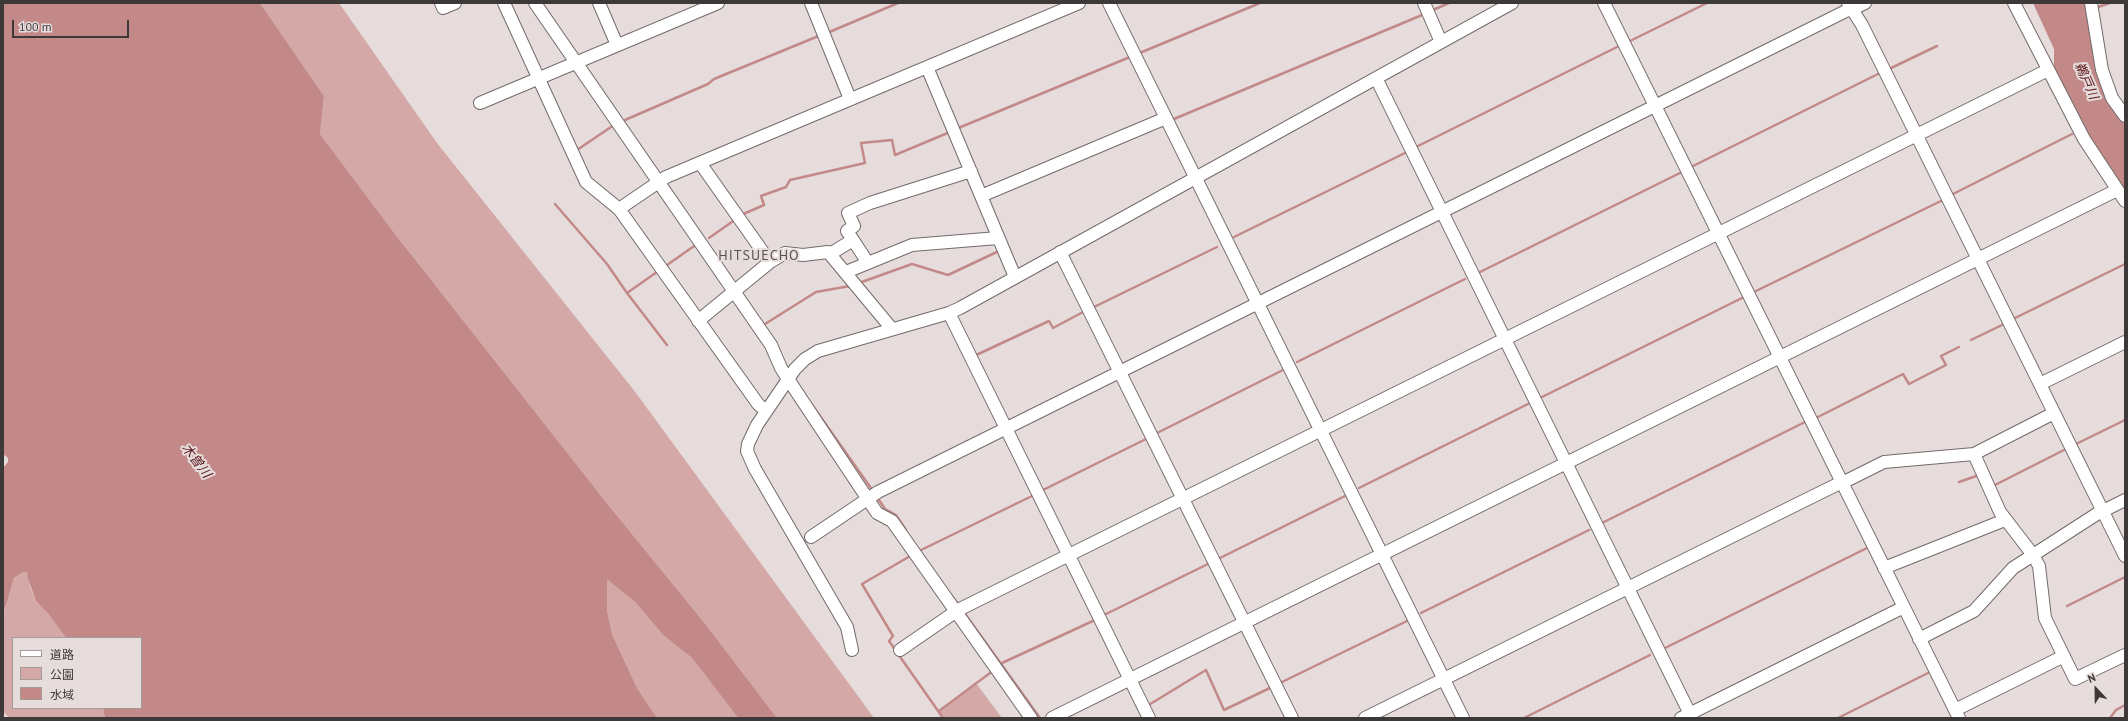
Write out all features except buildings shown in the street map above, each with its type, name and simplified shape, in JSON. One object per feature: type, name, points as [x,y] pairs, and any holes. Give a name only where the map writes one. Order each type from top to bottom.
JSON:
[{"type":"street","points":[[441,3],[443,8],[455,3]]},
{"type":"street","points":[[504,3],[586,182],[619,209],[758,404],[766,411]]},
{"type":"street","points":[[535,3],[771,345],[781,368],[788,379],[872,496],[877,513],[892,522],[1031,718]]},
{"type":"street","points":[[599,3],[617,46]]},
{"type":"street","points":[[480,103],[718,3]]},
{"type":"street","points":[[811,3],[850,99]]},
{"type":"street","points":[[619,209],[658,182],[700,163],[1079,3]]},
{"type":"street","points":[[1109,3],[1463,718]]},
{"type":"street","points":[[1424,3],[1441,42]]},
{"type":"street","points":[[852,650],[847,628],[831,603],[749,457],[748,444],[766,411],[788,379],[805,359],[818,351],[949,313],[1196,179],[1512,3]]},
{"type":"street","points":[[1604,3],[1957,714],[2064,656]]},
{"type":"street","points":[[811,537],[872,496],[1442,213],[1850,7],[1864,3]]},
{"type":"street","points":[[2014,3],[2084,139],[2125,201]]},
{"type":"street","points":[[2091,3],[2102,70],[2112,98],[2125,116]]},
{"type":"street","points":[[1850,7],[1862,25],[2125,556]]},
{"type":"street","points":[[926,67],[1015,277]]},
{"type":"street","points":[[900,650],[955,612],[1501,339],[2048,70]]},
{"type":"street","points":[[1376,78],[1442,213],[1501,339],[1566,463],[1628,588],[1687,716],[1904,607]]},
{"type":"street","points":[[981,196],[1166,118]]},
{"type":"street","points":[[700,163],[770,262]]},
{"type":"street","points":[[868,263],[847,231],[854,226],[848,212],[870,203],[971,171]]},
{"type":"street","points":[[1052,718],[2117,190]]},
{"type":"street","points":[[846,272],[912,245],[967,242],[998,238]]},
{"type":"street","points":[[830,254],[853,240]]},
{"type":"street","points":[[698,321],[733,290],[770,262],[785,253],[803,255],[828,252],[892,329]]},
{"type":"street","points":[[1060,252],[1292,718]]},
{"type":"street","points":[[949,313],[1149,718]]},
{"type":"street","points":[[2040,384],[2125,342]]},
{"type":"street","points":[[1365,718],[1884,462],[1974,454],[2054,413]]},
{"type":"street","points":[[1974,454],[2005,520],[2034,555],[2041,574],[2046,618],[2075,679],[2125,655]]},
{"type":"street","points":[[1920,639],[1974,612],[2013,568],[2103,511],[2125,500]]},
{"type":"street","points":[[1884,568],[2005,520]]},
{"type":"green space","points":[[260,3],[339,3],[437,143],[636,393],[874,718],[777,718],[707,626],[610,507],[395,234],[320,134],[324,96]]},
{"type":"green space","points":[[23,572],[28,572],[30,587],[36,601],[48,612],[65,637],[12,637],[12,709],[103,709],[105,718],[9,718],[3,711],[3,608],[5,609],[14,578]]},
{"type":"green space","points":[[607,578],[636,603],[663,635],[692,658],[738,718],[657,718],[637,688],[612,634],[607,610]]},
{"type":"green space","points":[[976,683],[1002,718],[943,718],[939,711]]},
{"type":"water","name":"木曽川","points":[[3,3],[260,3],[324,96],[320,134],[395,234],[610,507],[707,626],[777,718],[738,718],[692,658],[663,635],[636,603],[607,579],[607,610],[612,634],[637,688],[657,718],[105,718],[103,709],[142,709],[142,637],[65,637],[48,613],[36,601],[27,572],[23,572],[14,578],[6,606],[4,609],[3,608],[3,468],[8,462],[8,458],[5,455],[3,458]]},
{"type":"water","name":"鵜戸川","points":[[2033,3],[2087,3],[2117,113],[2125,125],[2125,191],[2084,128],[2054,72],[2054,49]]},
{"type":"waterway","points":[[827,33],[898,3]]},
{"type":"waterway","points":[[1142,52],[1260,3]]},
{"type":"waterway","points":[[1433,10],[1449,3]]},
{"type":"waterway","points":[[1628,42],[1707,3]]},
{"type":"waterway","points":[[2098,7],[2110,3]]},
{"type":"waterway","points":[[1174,119],[1422,15]]},
{"type":"waterway","points":[[625,120],[708,84],[714,79],[821,35]]},
{"type":"waterway","points":[[1414,148],[1619,46]]},
{"type":"waterway","points":[[1889,69],[1937,46]]},
{"type":"waterway","points":[[956,129],[1130,57]]},
{"type":"waterway","points":[[1691,167],[1882,72]]},
{"type":"waterway","points":[[577,150],[614,125]]},
{"type":"waterway","points":[[741,215],[764,205],[761,196],[786,187],[790,180],[865,163],[861,143],[892,140],[895,155],[950,132]]},
{"type":"waterway","points":[[1953,194],[2072,134]]},
{"type":"waterway","points":[[1234,237],[1407,152]]},
{"type":"waterway","points":[[1476,274],[1682,172]]},
{"type":"waterway","points":[[1756,291],[1943,200]]},
{"type":"waterway","points":[[555,204],[607,264],[627,293]]},
{"type":"waterway","points":[[709,238],[736,219]]},
{"type":"waterway","points":[[667,265],[697,244]]},
{"type":"waterway","points":[[1094,307],[1217,247]]},
{"type":"waterway","points":[[859,283],[912,264],[948,275],[999,251]]},
{"type":"waterway","points":[[2013,319],[2125,264]]},
{"type":"waterway","points":[[657,272],[627,293],[667,345]]},
{"type":"waterway","points":[[1297,362],[1465,279]]},
{"type":"waterway","points":[[765,324],[816,292],[850,286]]},
{"type":"waterway","points":[[1538,399],[1744,297]]},
{"type":"waterway","points":[[974,356],[1049,321],[1053,328],[1085,311]]},
{"type":"waterway","points":[[1971,340],[2004,324]]},
{"type":"waterway","points":[[1816,418],[1903,374],[1909,384],[1946,365],[1941,356],[1959,347]]},
{"type":"waterway","points":[[1155,434],[1283,370]]},
{"type":"waterway","points":[[810,402],[873,491]]},
{"type":"waterway","points":[[1359,488],[1528,404]]},
{"type":"waterway","points":[[2076,444],[2125,420]]},
{"type":"waterway","points":[[1600,524],[1805,422]]},
{"type":"waterway","points":[[1041,491],[1148,438]]},
{"type":"waterway","points":[[1993,486],[2066,449]]},
{"type":"waterway","points":[[1959,482],[1979,475]]},
{"type":"waterway","points":[[919,551],[1034,495]]},
{"type":"waterway","points":[[1218,559],[1345,496]]},
{"type":"waterway","points":[[877,497],[885,509],[896,515],[906,530]]},
{"type":"waterway","points":[[1421,613],[1589,530]]},
{"type":"waterway","points":[[1663,649],[1867,548]]},
{"type":"waterway","points":[[912,555],[862,584],[893,636],[889,641],[943,718]]},
{"type":"waterway","points":[[1104,615],[1210,563]]},
{"type":"waterway","points":[[2067,606],[2125,577]]},
{"type":"waterway","points":[[951,595],[958,604]]},
{"type":"waterway","points":[[963,611],[1040,718]]},
{"type":"waterway","points":[[1002,663],[1095,620]]},
{"type":"waterway","points":[[1280,683],[1407,621]]},
{"type":"waterway","points":[[1524,718],[1650,655]]},
{"type":"waterway","points":[[939,711],[994,670]]},
{"type":"waterway","points":[[1147,706],[1206,670],[1224,710],[1272,687]]},
{"type":"waterway","points":[[1838,718],[1930,672]]},
{"type":"waterway","points":[[2110,718],[2116,710],[2125,705]]},
{"type":"district","name":"HITSUECHO","points":[[759,256]]}]
